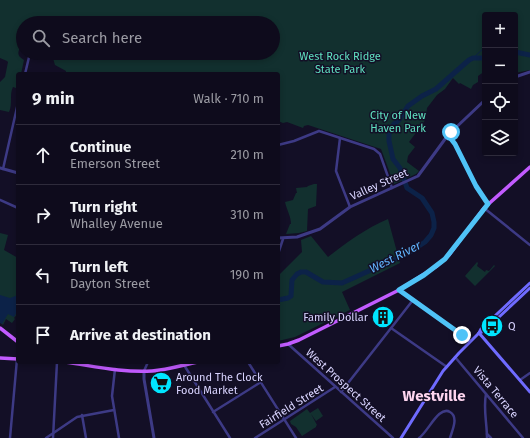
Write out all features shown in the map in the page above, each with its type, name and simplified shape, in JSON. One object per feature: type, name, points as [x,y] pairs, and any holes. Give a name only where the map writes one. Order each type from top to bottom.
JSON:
[{"type":"main road","points":[[280,346],[288,344],[399,290],[424,275],[445,259],[484,208],[530,167]]},
{"type":"main road","points":[[401,438],[439,377],[455,357],[470,341],[479,333],[484,331],[529,287],[530,283]]},
{"type":"main road","points":[[399,290],[470,341]]},
{"type":"main road","points":[[0,328],[16,340]]},
{"type":"main road","points":[[479,333],[530,392]]},
{"type":"main road","points":[[0,358],[16,359]]},
{"type":"main road","points":[[80,364],[144,371],[153,371],[189,364]]},
{"type":"street","points":[[25,72],[28,60]]},
{"type":"street","points":[[518,75],[530,72]]},
{"type":"street","name":"Valley Street","points":[[280,238],[297,237],[320,229],[350,207],[418,176],[424,171],[448,135],[482,103]]},
{"type":"street","points":[[16,113],[1,169],[16,173]]},
{"type":"street","points":[[280,144],[319,132],[377,150],[380,154],[393,188]]},
{"type":"street","points":[[448,135],[455,144],[476,186],[488,204]]},
{"type":"street","points":[[340,138],[336,170],[350,207]]},
{"type":"street","points":[[0,200],[16,207]]},
{"type":"street","points":[[484,208],[530,245]]},
{"type":"street","points":[[280,249],[284,239]]},
{"type":"street","name":"Fairfield Street","points":[[341,392],[413,300]]},
{"type":"street","points":[[391,328],[447,367]]},
{"type":"street","name":"West Prospect Street","points":[[288,344],[393,438]]},
{"type":"street","name":"Vista Terrace","points":[[455,357],[523,438]]},
{"type":"street","points":[[10,438],[17,364]]},
{"type":"street","points":[[53,438],[52,434],[57,364]]},
{"type":"street","points":[[147,364],[144,371],[144,378],[154,438]]},
{"type":"street","points":[[249,364],[296,438]]},
{"type":"street","points":[[184,365],[230,438]]},
{"type":"street","points":[[116,369],[112,392],[119,438]]},
{"type":"street","points":[[520,380],[530,374]]},
{"type":"street","points":[[214,412],[261,382]]},
{"type":"street","name":"Fairfield Street","points":[[255,438],[335,387]]},
{"type":"street","points":[[486,394],[487,438]]},
{"type":"street","points":[[46,438],[77,417],[114,410]]},
{"type":"street","points":[[419,438],[428,430],[438,415],[443,411],[453,414],[454,417],[450,438]]},
{"type":"street","points":[[82,415],[86,438]]},
{"type":"street","points":[[487,433],[491,438]]},
{"type":"green space","name":"West Rock Ridge State Park","points":[[0,0],[530,0],[530,70],[518,72],[518,12],[482,12],[482,73],[478,76],[478,82],[473,85],[471,89],[460,83],[459,84],[453,78],[445,89],[437,95],[427,108],[424,122],[409,142],[415,147],[408,156],[407,162],[419,171],[416,174],[394,184],[381,149],[308,125],[304,126],[303,128],[287,122],[280,122],[280,72],[66,72],[55,65],[54,60],[280,60],[280,16],[16,16],[16,60],[24,60],[21,72],[16,72],[16,88],[13,87],[12,90],[9,112],[0,110],[0,82],[5,77],[7,61],[0,58]]},
{"type":"green space","points":[[317,184],[316,206],[308,209],[307,231],[286,234],[291,224],[285,202],[293,200],[297,193],[296,188],[307,187]]},
{"type":"green space","points":[[388,219],[400,263],[342,292],[350,310],[295,337],[280,341],[280,274],[302,252],[301,240],[311,236],[328,257],[356,236]]},
{"type":"green space","points":[[0,233],[8,235],[4,250],[16,257],[16,316],[12,323],[6,319],[3,325],[0,322]]},
{"type":"green space","points":[[477,262],[477,266],[485,272],[486,270],[489,271],[494,265],[495,266],[475,286],[465,276]]},
{"type":"green space","points":[[318,408],[323,416],[316,421],[311,414],[317,425],[302,436],[290,421],[307,409],[310,413]]},
{"type":"water","points":[[0,295],[10,298],[16,296],[16,314],[14,317],[8,314],[2,324],[0,323]]},
{"type":"waterway","points":[[473,58],[484,48]]},
{"type":"waterway","name":"West River","points":[[518,53],[530,55]]},
{"type":"waterway","name":"West River","points":[[280,300],[291,296],[292,280],[301,272],[306,272],[323,282],[342,283],[407,254],[425,242],[431,235],[434,228],[432,213],[422,198],[407,188],[400,168],[393,159],[389,141],[389,131],[399,120],[408,106],[422,96],[436,89],[469,60],[473,58],[482,58]]},
{"type":"place","name":"Family Dollar","points":[[383,317]]},
{"type":"place","name":"Q","points":[[492,326]]},
{"type":"place","name":"Around The Clock Food Market","points":[[161,383]]},
{"type":"district","name":"Westville","points":[[434,396]]},
{"type":"route","points":[[451,132],[448,135],[453,140],[476,186],[488,204],[445,259],[424,275],[399,290],[462,335]]},
{"type":"park label","name":"City of New Haven Park","points":[[398,121]]}]
